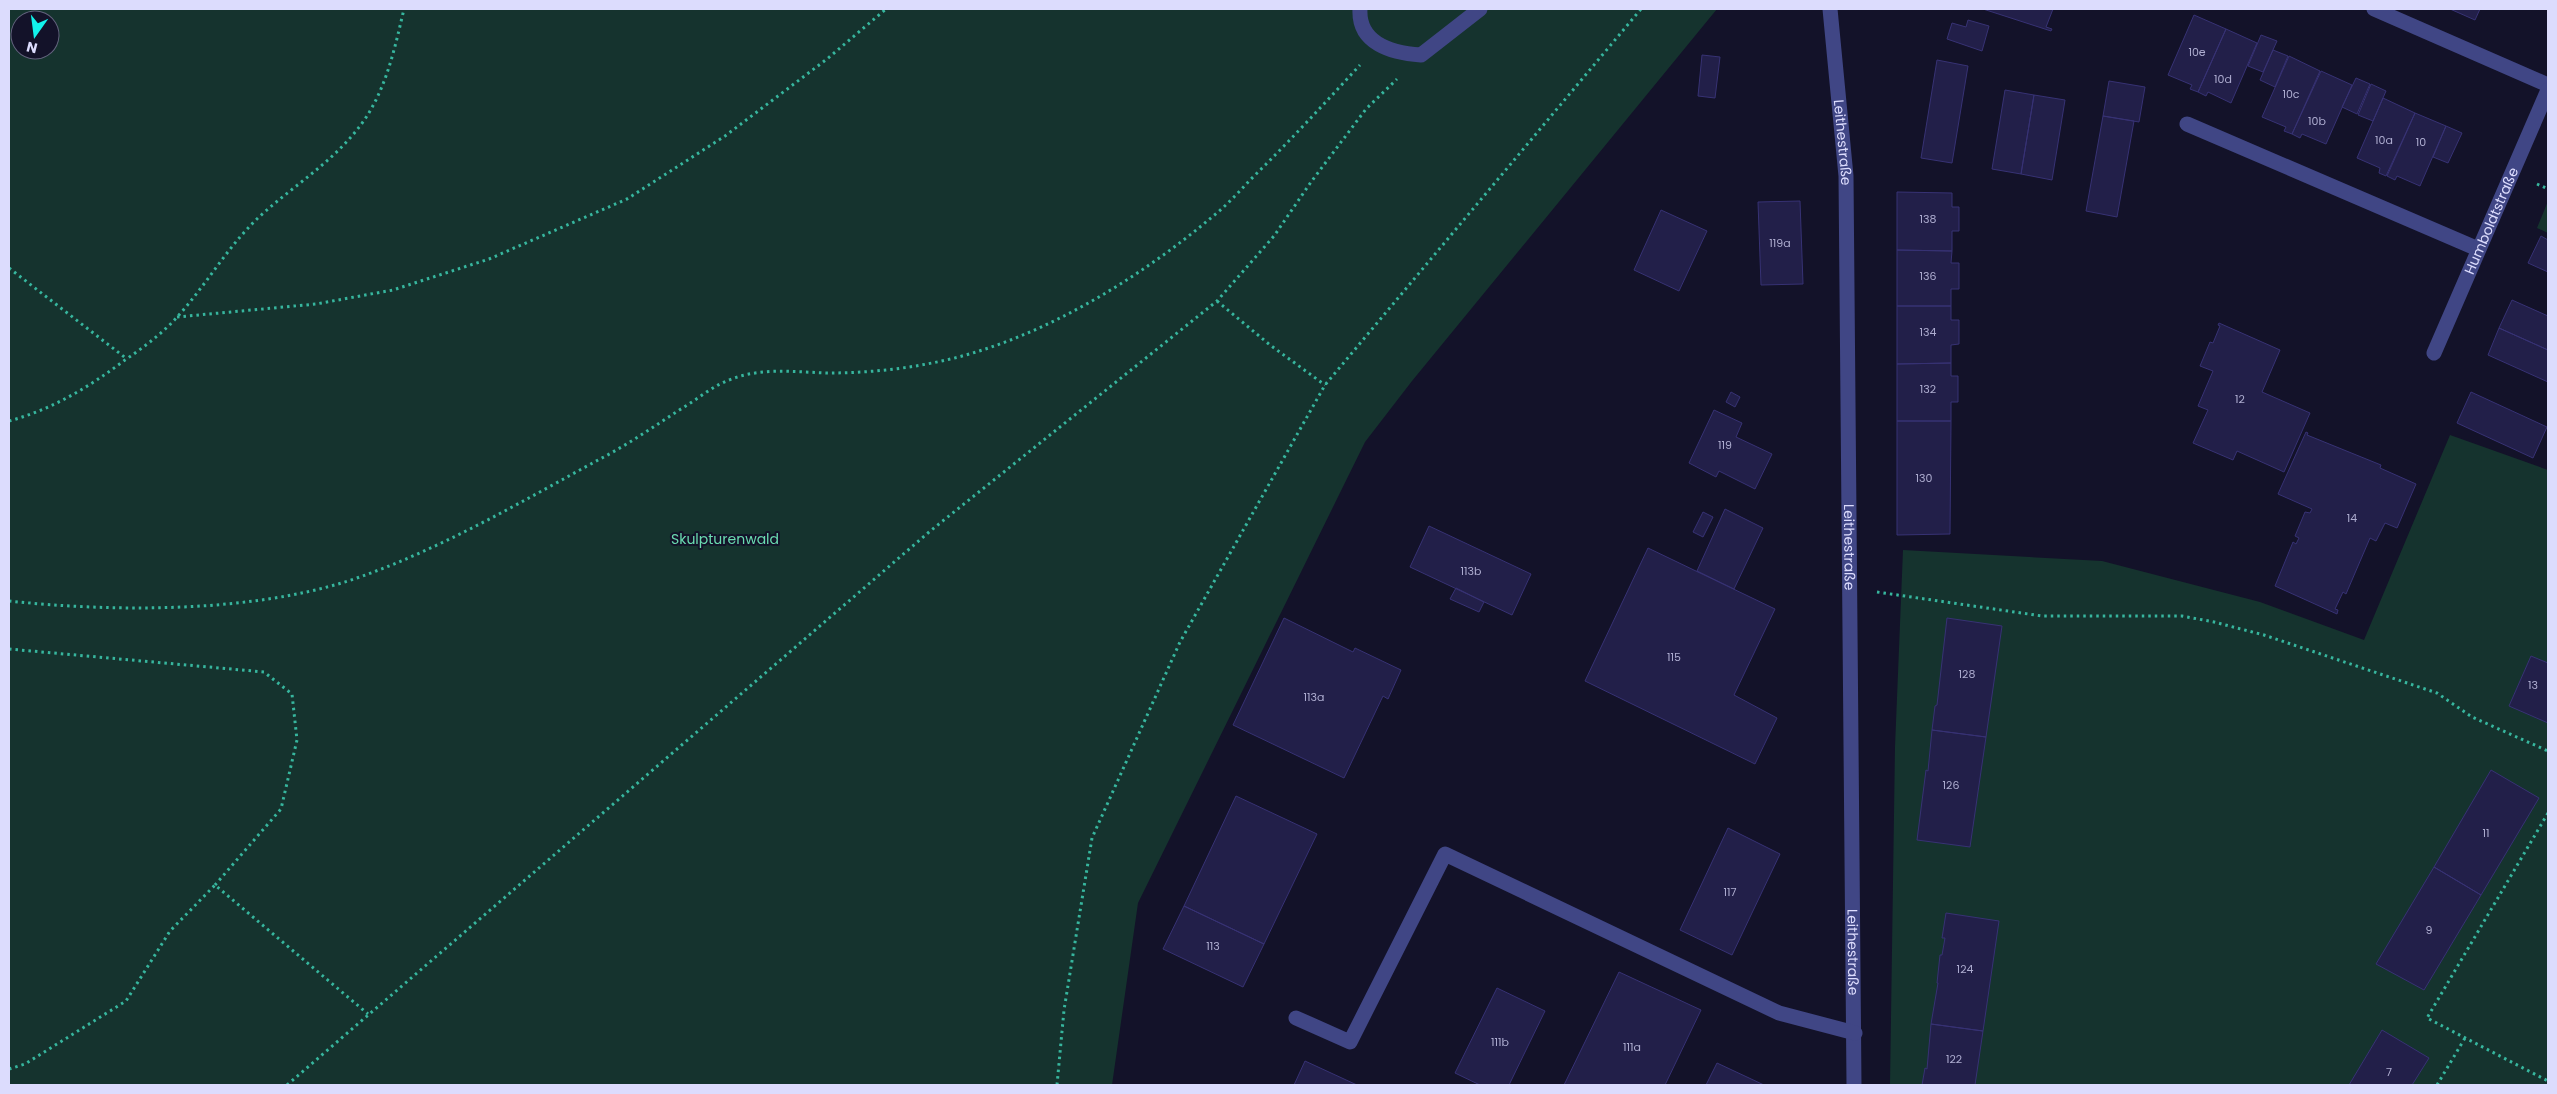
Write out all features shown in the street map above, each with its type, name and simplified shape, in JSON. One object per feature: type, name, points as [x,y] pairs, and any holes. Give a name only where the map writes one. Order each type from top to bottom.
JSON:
[{"type":"street","points":[[1360,9],[1360,17],[1365,32],[1378,45],[1390,52],[1420,55],[1480,9]]},
{"type":"street","name":"Leithestraße","points":[[1830,9],[1846,176],[1854,1085]]},
{"type":"street","points":[[2374,9],[2548,85]]},
{"type":"street","name":"Humboldtstraße","points":[[2434,353],[2548,90]]},
{"type":"street","points":[[2187,124],[2478,250]]},
{"type":"street","points":[[1296,1018],[1350,1042],[1445,854],[1778,1014],[1855,1033]]},
{"type":"path","points":[[9,421],[39,412],[87,388],[127,359],[178,317],[237,240],[260,216],[333,157],[366,118],[390,66],[404,9]]},
{"type":"path","points":[[178,317],[316,304],[393,290],[489,259],[627,199],[725,136],[827,59],[886,9]]},
{"type":"path","points":[[1057,1085],[1064,1010],[1092,838],[1180,642],[1325,385],[1641,9]]},
{"type":"path","points":[[9,601],[104,606],[179,606],[266,599],[348,581],[416,553],[489,518],[623,447],[723,382],[742,375],[756,372],[876,372],[905,368],[974,352],[1023,334],[1113,288],[1160,257],[1214,216],[1294,138],[1378,45]]},
{"type":"path","points":[[287,1085],[929,532],[1217,301],[1274,236],[1311,182],[1366,109],[1420,55]]},
{"type":"path","points":[[9,268],[127,359]]},
{"type":"path","points":[[1217,301],[1270,345],[1325,385]]},
{"type":"path","points":[[1851,588],[2042,616],[2182,616],[2214,622],[2264,635],[2437,693],[2472,717],[2548,751]]},
{"type":"path","points":[[9,649],[264,672],[292,694],[297,740],[281,809],[215,885],[170,932],[126,1001],[25,1064],[9,1069]]},
{"type":"path","points":[[2548,813],[2427,1018],[2548,1081]]},
{"type":"path","points":[[215,885],[368,1014]]},
{"type":"path","points":[[2437,1085],[2465,1038]]},
{"type":"green space","name":"Skulpturenwald","points":[[9,9],[1717,9],[1412,381],[1365,442],[1138,903],[1112,1085],[9,1085]]},
{"type":"green space","points":[[2548,201],[2548,233],[2537,228]]},
{"type":"green space","points":[[2450,435],[2548,470],[2548,1085],[1890,1085],[1895,747],[1903,550],[2102,561],[2260,602],[2364,640]]},
{"type":"building","points":[[1983,9],[2053,9],[2046,27],[2052,29],[2051,31]]},
{"type":"building","points":[[2450,9],[2480,9],[2475,20]]},
{"type":"building","points":[[2194,15],[2226,29],[2198,92],[2190,89],[2192,85],[2168,75]]},
{"type":"building","points":[[1968,20],[1989,26],[1982,51],[1947,39],[1952,23],[1966,27]]},
{"type":"building","points":[[2226,29],[2257,43],[2231,103],[2208,92],[2206,96],[2198,92]]},
{"type":"building","points":[[2261,35],[2277,41],[2263,72],[2248,66]]},
{"type":"building","points":[[2273,50],[2288,56],[2275,87],[2260,80]]},
{"type":"building","points":[[1702,55],[1720,57],[1715,98],[1698,96]]},
{"type":"building","points":[[2289,56],[2320,71],[2292,134],[2284,131],[2286,127],[2262,117]]},
{"type":"building","points":[[1937,60],[1968,66],[1952,163],[1921,158]]},
{"type":"building","points":[[2321,71],[2352,85],[2326,144],[2302,134],[2300,138],[2292,134]]},
{"type":"building","points":[[2356,78],[2370,84],[2357,114],[2342,107]]},
{"type":"building","points":[[2109,81],[2145,87],[2139,122],[2103,116]]},
{"type":"building","points":[[2371,84],[2386,91],[2373,121],[2358,115]]},
{"type":"building","points":[[2005,90],[2034,95],[2021,174],[1992,169]]},
{"type":"building","points":[[2034,95],[2065,100],[2052,180],[2021,174]]},
{"type":"building","points":[[2383,98],[2415,113],[2386,176],[2379,173],[2380,168],[2357,158]]},
{"type":"building","points":[[2415,113],[2446,126],[2420,186],[2397,176],[2395,180],[2387,176]]},
{"type":"building","points":[[2103,116],[2134,121],[2117,217],[2086,211]]},
{"type":"building","points":[[2446,126],[2462,133],[2448,163],[2433,157]]},
{"type":"building","points":[[1897,192],[1952,193],[1952,207],[1959,207],[1959,231],[1952,231],[1952,251],[1897,250]]},
{"type":"building","points":[[1800,201],[1803,284],[1761,285],[1758,202]]},
{"type":"building","points":[[1661,210],[1707,231],[1679,291],[1634,270]]},
{"type":"building","points":[[2541,236],[2548,240],[2548,272],[2528,263]]},
{"type":"building","points":[[1897,250],[1952,251],[1951,263],[1959,263],[1959,289],[1951,289],[1951,306],[1897,306]]},
{"type":"building","points":[[2512,300],[2548,316],[2548,350],[2499,328]]},
{"type":"building","points":[[1897,306],[1951,306],[1951,320],[1959,320],[1959,344],[1951,345],[1951,363],[1897,364]]},
{"type":"building","points":[[2219,323],[2280,350],[2262,392],[2310,413],[2284,472],[2237,451],[2233,460],[2193,443],[2208,410],[2198,406],[2213,371],[2200,366],[2210,342],[2213,343],[2220,326],[2218,325]]},
{"type":"building","points":[[2499,328],[2548,350],[2548,382],[2488,355]]},
{"type":"building","points":[[1951,363],[1951,376],[1958,376],[1958,402],[1951,402],[1951,421],[1897,421],[1897,364]]},
{"type":"building","points":[[1731,392],[1740,397],[1735,407],[1726,402]]},
{"type":"building","points":[[2471,392],[2547,427],[2533,458],[2457,423]]},
{"type":"building","points":[[1714,410],[1742,423],[1736,437],[1772,454],[1755,489],[1719,471],[1716,477],[1689,463]]},
{"type":"building","points":[[1897,421],[1951,421],[1950,534],[1897,535]]},
{"type":"building","points":[[2306,432],[2308,433],[2307,435],[2381,465],[2380,468],[2416,484],[2397,528],[2385,523],[2376,541],[2370,538],[2346,594],[2343,592],[2335,609],[2338,610],[2337,614],[2275,586],[2293,542],[2296,544],[2299,538],[2295,536],[2305,512],[2310,513],[2312,509],[2278,494]]},
{"type":"building","points":[[1725,509],[1763,528],[1734,589],[1697,571]]},
{"type":"building","points":[[1703,512],[1713,517],[1703,537],[1693,532]]},
{"type":"building","points":[[1429,526],[1531,574],[1512,615],[1410,567]]},
{"type":"building","points":[[1648,548],[1775,609],[1734,695],[1777,718],[1755,764],[1585,681]]},
{"type":"building","points":[[1456,588],[1484,602],[1479,612],[1450,599]]},
{"type":"building","points":[[1284,618],[1353,652],[1355,648],[1401,670],[1388,699],[1383,696],[1344,778],[1233,725]]},
{"type":"building","points":[[1947,618],[2002,626],[1986,737],[1932,730],[1935,706],[1937,705]]},
{"type":"building","points":[[2531,656],[2548,663],[2548,723],[2509,706]]},
{"type":"building","points":[[1932,730],[1986,737],[1970,847],[1917,840],[1926,770],[1928,771]]},
{"type":"building","points":[[2491,770],[2539,798],[2481,895],[2434,867]]},
{"type":"building","points":[[1236,796],[1317,834],[1264,944],[1184,906]]},
{"type":"building","points":[[1728,828],[1780,854],[1732,955],[1680,930]]},
{"type":"building","points":[[2434,867],[2481,895],[2424,990],[2376,964]]},
{"type":"building","points":[[1184,906],[1264,944],[1243,987],[1163,949]]},
{"type":"building","points":[[1946,913],[1999,921],[1983,1031],[1931,1024],[1938,983],[1940,955],[1942,955],[1945,938],[1942,938]]},
{"type":"building","points":[[1619,972],[1701,1010],[1665,1085],[1564,1085]]},
{"type":"building","points":[[1497,988],[1545,1011],[1509,1085],[1480,1085],[1455,1073]]},
{"type":"building","points":[[1931,1024],[1983,1031],[1975,1085],[1922,1085],[1925,1068],[1927,1069]]},
{"type":"building","points":[[2382,1030],[2429,1058],[2412,1085],[2349,1085]]},
{"type":"building","points":[[1305,1061],[1357,1085],[1294,1085]]},
{"type":"building","points":[[1717,1063],[1764,1085],[1706,1085]]}]
